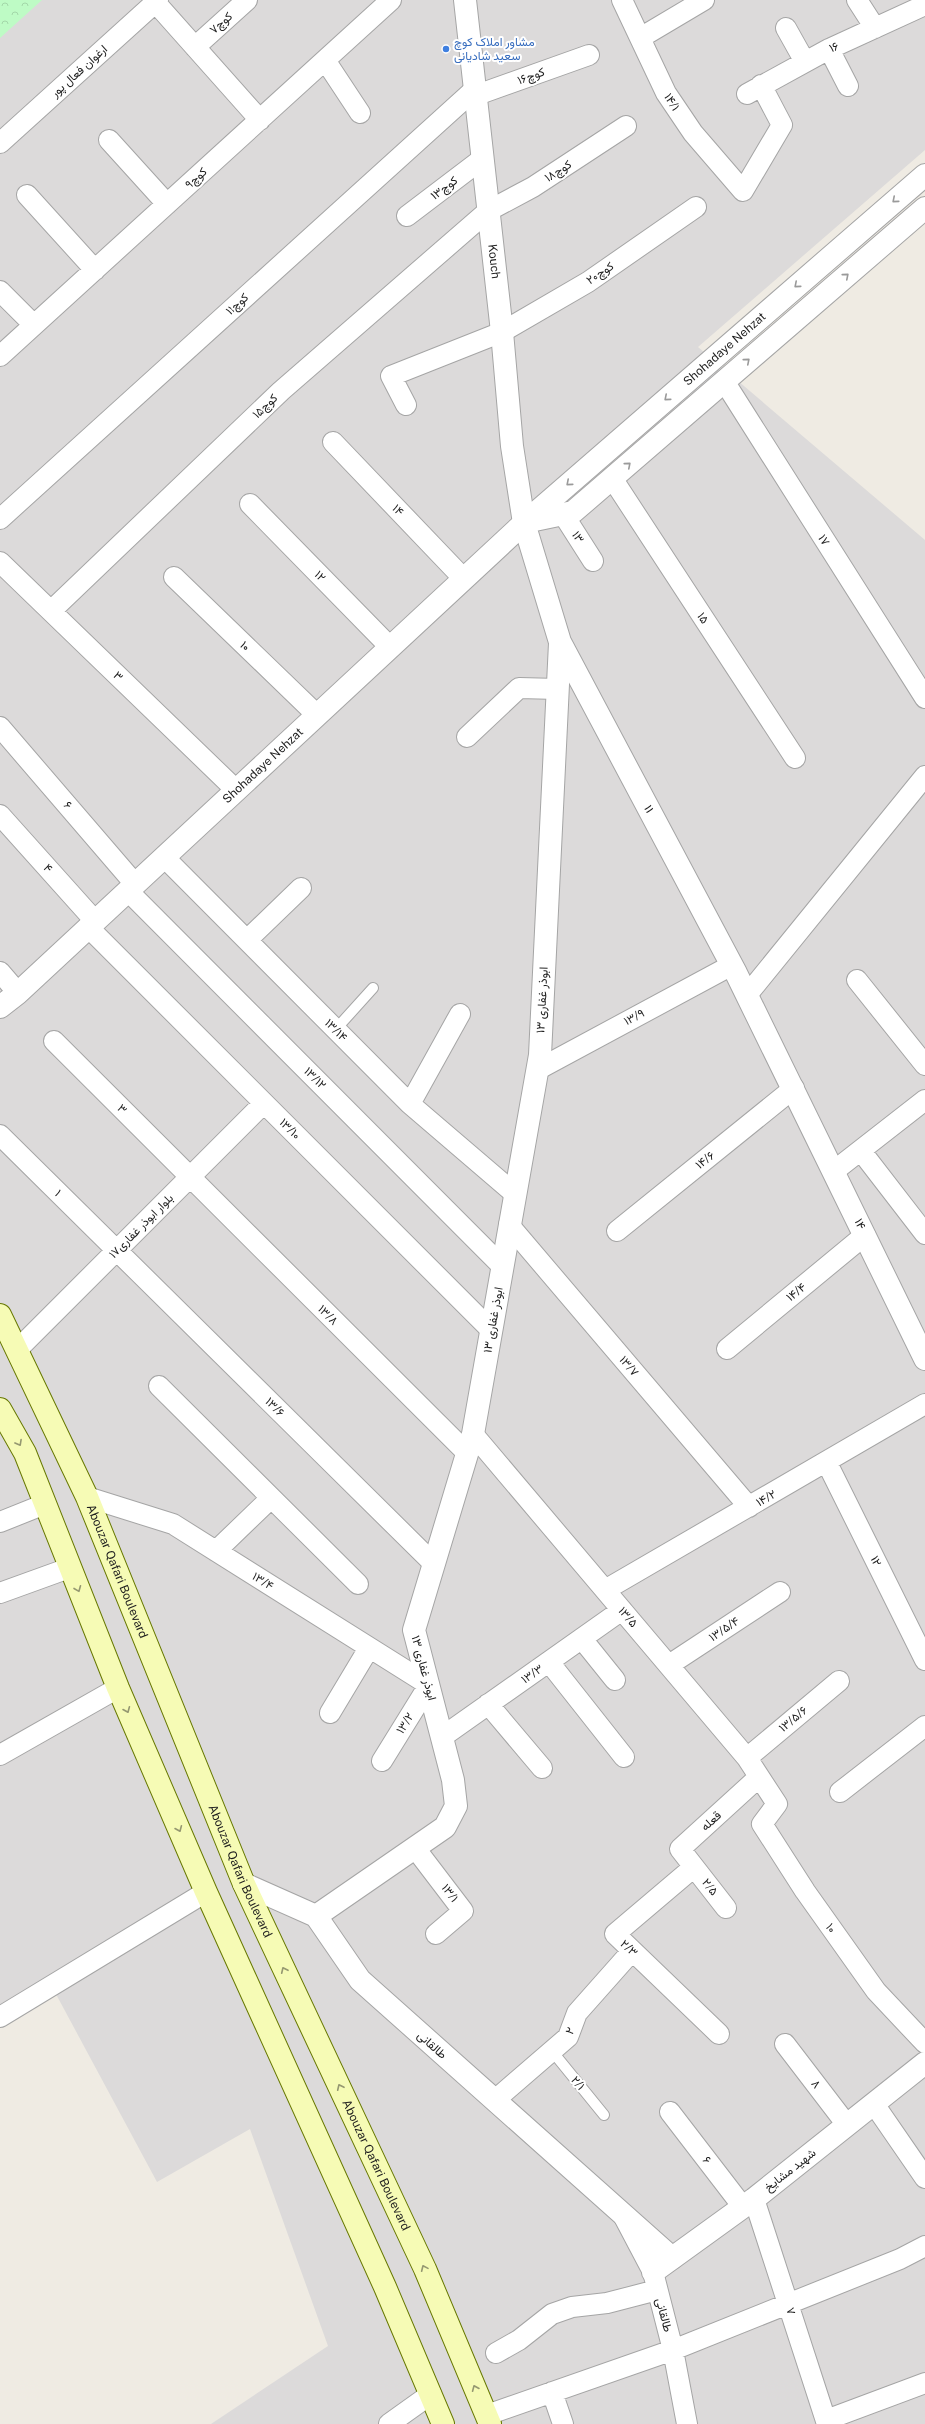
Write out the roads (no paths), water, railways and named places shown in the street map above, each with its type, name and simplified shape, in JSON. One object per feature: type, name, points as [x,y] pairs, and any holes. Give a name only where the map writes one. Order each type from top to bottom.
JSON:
[{"type":"main road","name":"Abouzar Qafari Boulevard","points":[[0,1315],[87,1497],[244,1884],[425,2270],[488,2419]]},
{"type":"main road","points":[[0,1409],[25,1453],[69,1568],[118,1688],[206,1892],[385,2287],[443,2424]]},
{"type":"street","name":"۷کوچ","points":[[196,47],[247,0]]},
{"type":"street","name":"۹کوچ","points":[[0,356],[391,0]]},
{"type":"street","name":"Kouch","points":[[464,0],[502,332],[512,446],[524,522]]},
{"type":"street","name":"۱۴/۱","points":[[622,0],[666,93],[693,133],[743,191],[782,125],[754,89]]},
{"type":"street","points":[[640,38],[704,0]]},
{"type":"street","points":[[857,0],[875,28]]},
{"type":"street","points":[[157,1],[260,120]]},
{"type":"street","name":"ارغوان فعال پور","points":[[0,143],[157,1]]},
{"type":"street","name":"۱۶","points":[[754,89],[829,49],[925,5]]},
{"type":"street","points":[[786,28],[805,62]]},
{"type":"street","points":[[829,49],[848,86]]},
{"type":"street","name":"۱۶کوچ","points":[[474,93],[589,55]]},
{"type":"street","points":[[325,60],[360,113]]},
{"type":"street","name":"۱۱کوچ","points":[[0,519],[474,93]]},
{"type":"street","name":"۱۸کوچ","points":[[488,211],[533,187],[626,126]]},
{"type":"street","points":[[109,140],[167,204]]},
{"type":"street","name":"۱۳کوچ","points":[[407,216],[482,159]]},
{"type":"street","name":"Shohadaye Nehzat","points":[[0,1007],[18,993],[524,522],[925,175]]},
{"type":"street","points":[[27,195],[95,270]]},
{"type":"street","name":"۲۰کوچ","points":[[406,405],[391,376],[502,332],[588,282],[696,207]]},
{"type":"street","name":"Shohadaye Nehzat","points":[[524,522],[573,512],[925,208]]},
{"type":"street","name":"۱۵کوچ","points":[[51,611],[281,391],[488,211]]},
{"type":"street","points":[[0,291],[34,325]]},
{"type":"street","name":"۱۷","points":[[724,382],[925,698]]},
{"type":"street","name":"۱۴","points":[[333,442],[463,578]]},
{"type":"street","name":"۱۵","points":[[612,478],[795,758]]},
{"type":"street","name":"۱۲","points":[[250,504],[390,647]]},
{"type":"street","name":"۱۳","points":[[563,514],[593,561]]},
{"type":"street","name":"۱۱","points":[[524,522],[560,642],[732,965],[794,1088]]},
{"type":"street","name":"۳","points":[[0,562],[236,790]]},
{"type":"street","name":"۱۰","points":[[174,577],[317,715]]},
{"type":"street","name":"۱۳ ابوذر غفاری","points":[[316,1916],[446,1827],[456,1806],[453,1780],[414,1630],[470,1443],[540,1055],[560,642]]},
{"type":"street","points":[[467,737],[519,688],[558,689]]},
{"type":"street","name":"۶","points":[[0,727],[132,887]]},
{"type":"street","points":[[747,995],[925,776]]},
{"type":"street","name":"۴","points":[[0,815],[92,924]]},
{"type":"street","name":"۱۳/۱۴","points":[[164,857],[410,1104],[515,1194]]},
{"type":"street","name":"۱۳/۱۲","points":[[132,887],[502,1266]]},
{"type":"street","points":[[247,940],[301,888]]},
{"type":"street","name":"۱۳/۱۰","points":[[92,924],[264,1103],[491,1330]]},
{"type":"street","name":"۱۳/۹","points":[[537,1070],[732,965]]},
{"type":"street","points":[[0,972],[18,993]]},
{"type":"street","points":[[857,980],[925,1066]]},
{"type":"street","points":[[410,1104],[460,1014]]},
{"type":"street","name":"۳","points":[[54,1041],[190,1177]]},
{"type":"street","name":"۱۴","points":[[794,1088],[925,1359]]},
{"type":"street","name":"۱۴/۶","points":[[617,1231],[794,1088]]},
{"type":"street","points":[[834,1171],[925,1100]]},
{"type":"street","name":"بلوار ابوذر غفاری۱۷","points":[[17,1350],[264,1103]]},
{"type":"street","name":"۱","points":[[0,1135],[116,1250]]},
{"type":"street","points":[[861,1151],[925,1234]]},
{"type":"street","name":"۱۳/۸","points":[[190,1177],[470,1443]]},
{"type":"street","name":"۱۳/۷","points":[[509,1225],[749,1507]]},
{"type":"street","name":"۱۴/۴","points":[[727,1349],[865,1235]]},
{"type":"street","name":"۱۳/۶","points":[[116,1250],[434,1564]]},
{"type":"street","points":[[159,1386],[358,1584]]},
{"type":"street","name":"۱۴/۲","points":[[605,1590],[827,1463],[925,1404]]},
{"type":"street","name":"۱۳/۵","points":[[470,1443],[605,1590],[669,1665],[747,1758],[777,1804]]},
{"type":"street","name":"۱۲","points":[[827,1463],[925,1660]]},
{"type":"street","name":"۱۳/۴","points":[[87,1497],[173,1524],[429,1685]]},
{"type":"street","points":[[216,1551],[271,1498]]},
{"type":"street","points":[[0,1522],[45,1504]]},
{"type":"street","points":[[0,1593],[69,1568]]},
{"type":"street","name":"۱۳/۵/۴","points":[[669,1665],[780,1592]]},
{"type":"street","name":"۱۳/۳","points":[[442,1737],[622,1610]]},
{"type":"street","points":[[582,1639],[615,1680]]},
{"type":"street","points":[[330,1713],[370,1648]]},
{"type":"street","points":[[549,1662],[624,1757]]},
{"type":"street","name":"۱۳/۵/۶","points":[[747,1758],[839,1681]]},
{"type":"street","name":"۱۳/۲","points":[[382,1762],[429,1685]]},
{"type":"street","points":[[0,1755],[118,1688]]},
{"type":"street","points":[[488,1704],[542,1768]]},
{"type":"street","points":[[840,1792],[925,1726]]},
{"type":"street","name":"قعله","points":[[694,1867],[680,1849],[759,1777]]},
{"type":"street","name":"۱۰","points":[[777,1804],[762,1824],[805,1891],[876,1991],[925,2043]]},
{"type":"street","name":"۱۳/۱","points":[[416,1848],[462,1910],[436,1934]]},
{"type":"street","name":"۲/۵","points":[[694,1867],[726,1908]]},
{"type":"street","name":"۲/۳","points":[[694,1867],[614,1934],[719,2034]]},
{"type":"street","points":[[244,1884],[316,1916]]},
{"type":"street","points":[[0,2017],[206,1892]]},
{"type":"street","name":"طالقانی","points":[[316,1916],[360,1980],[672,2258]]},
{"type":"street","name":"۲","points":[[495,2100],[568,2037],[577,2013],[632,1951]]},
{"type":"street","name":"۸","points":[[785,2044],[847,2125]]},
{"type":"street","name":"شهید مشایخ","points":[[655,2281],[672,2258],[749,2203],[925,2063]]},
{"type":"street","points":[[874,2104],[925,2178]]},
{"type":"street","name":"۶","points":[[670,2112],[749,2203]]},
{"type":"street","name":"۷","points":[[749,2203],[788,2304],[827,2422]]},
{"type":"street","name":"طالقانی","points":[[622,2213],[655,2281],[673,2350],[687,2424]]},
{"type":"street","points":[[488,2419],[552,2392],[673,2350],[900,2259],[925,2246]]},
{"type":"street","points":[[496,2354],[519,2340],[552,2314],[572,2307],[607,2303],[655,2281]]},
{"type":"street","points":[[827,2422],[925,2383]]},
{"type":"street","points":[[552,2392],[563,2424]]},
{"type":"street","points":[[389,2424],[431,2394]]},
{"type":"lane","points":[[336,1029],[373,988]]},
{"type":"lane","name":"۲/۱","points":[[552,2051],[604,2115]]},
{"type":"place","name":"مشاور املاک کوچ سعید شادیانی","points":[[446,49]]}]
